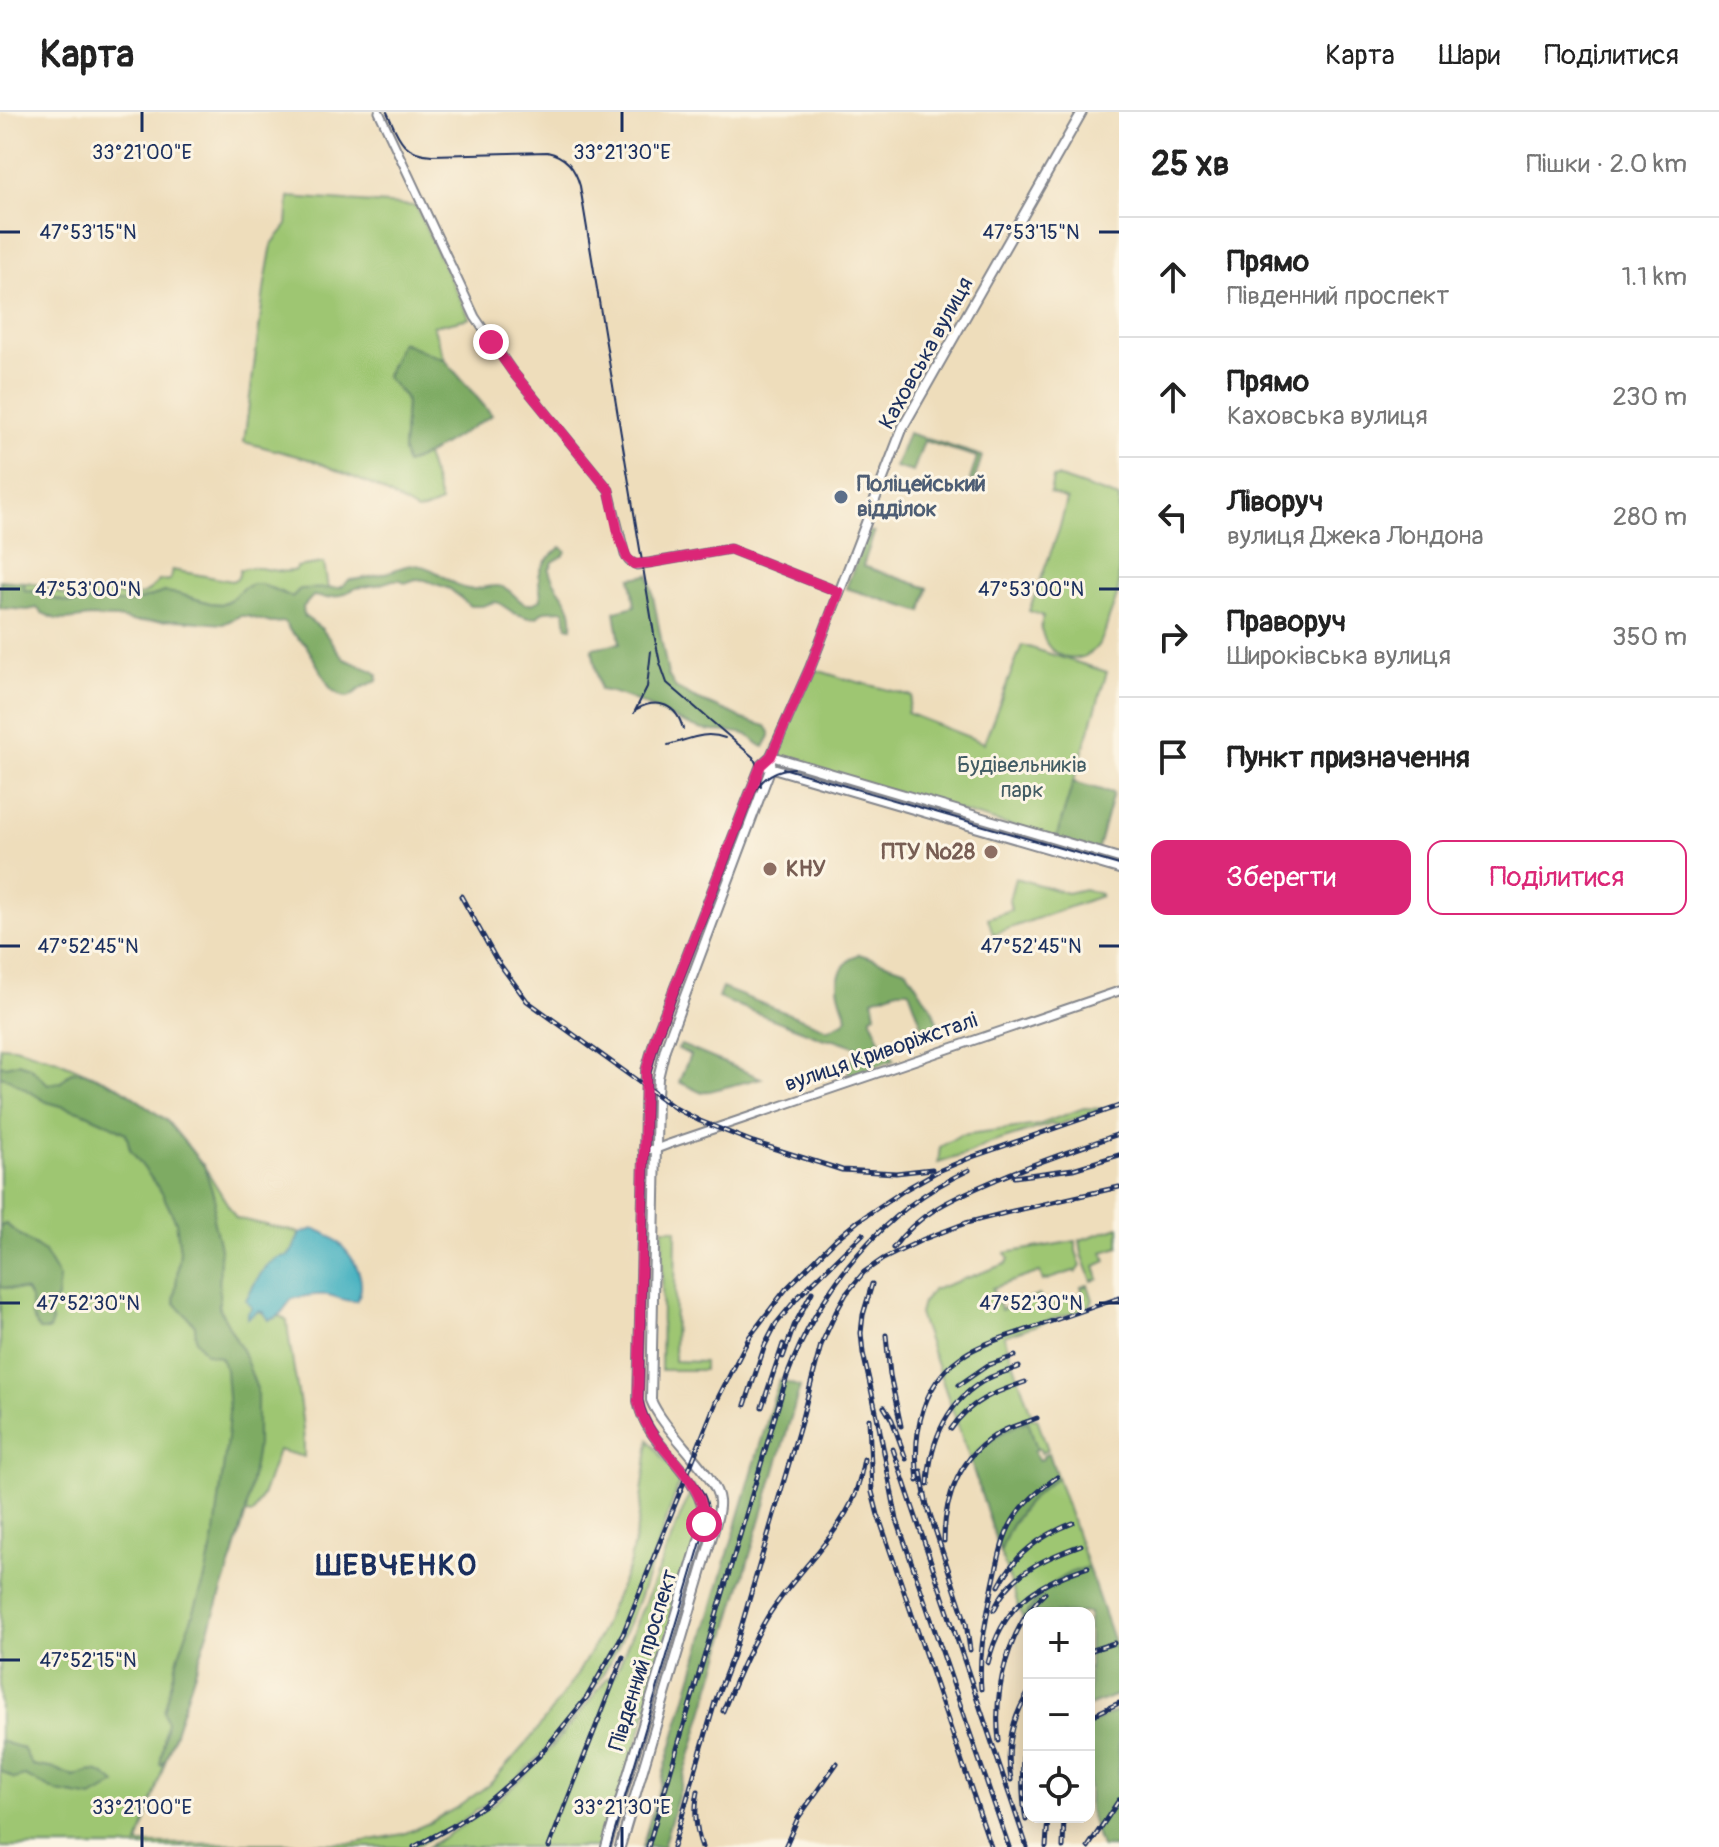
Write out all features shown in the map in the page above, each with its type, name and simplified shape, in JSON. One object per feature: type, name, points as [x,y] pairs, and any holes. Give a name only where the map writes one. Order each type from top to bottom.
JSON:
[{"type":"main road","points":[[379,112],[475,317],[512,371],[609,490],[629,561],[637,565],[730,549],[839,592]]},
{"type":"main road","name":"Каховська вулиця","points":[[771,756],[810,668],[903,427],[1082,112]]},
{"type":"main road","points":[[771,756],[1119,858]]},
{"type":"main road","name":"Південний проспект","points":[[606,1847],[705,1515],[693,1486],[653,1435],[639,1410],[645,1078],[650,1054],[771,756]]},
{"type":"main road","points":[[767,766],[1119,869]]},
{"type":"main road","name":"Південний проспект","points":[[620,1847],[715,1526],[719,1501],[706,1475],[665,1425],[651,1400],[658,1078],[664,1051],[767,766]]},
{"type":"main road","name":"вулиця Криворіжсталі","points":[[643,1150],[656,1149],[1119,991]]},
{"type":"green space","points":[[289,197],[416,206],[470,318],[433,326],[445,360],[401,342],[386,376],[405,397],[403,451],[407,463],[426,455],[441,503],[417,511],[374,486],[312,460],[244,442],[272,244],[287,225]]},
{"type":"green space","points":[[401,342],[445,360],[492,415],[406,464],[403,451],[405,397],[386,377]]},
{"type":"green space","points":[[908,433],[982,456],[974,482],[970,480],[977,457],[924,441],[913,472],[895,467]]},
{"type":"green space","points":[[1053,478],[1119,498],[1117,595],[1101,641],[1090,653],[1080,658],[1059,655],[1051,649],[1042,629],[1043,616],[1029,611],[1067,500],[1050,493]]},
{"type":"green space","points":[[868,531],[874,533],[863,566],[928,588],[922,612],[846,588]]},
{"type":"green space","points":[[561,547],[566,551],[564,555],[553,562],[549,570],[571,609],[572,628],[567,626],[564,610],[544,611],[537,617],[529,618],[499,603],[470,606],[450,589],[425,580],[405,583],[393,580],[356,588],[339,596],[313,596],[303,607],[304,616],[322,629],[344,659],[378,675],[377,681],[346,697],[331,689],[306,645],[285,622],[271,623],[247,616],[223,624],[177,620],[136,622],[90,617],[66,620],[56,619],[37,608],[0,608],[0,580],[27,582],[23,586],[25,590],[71,603],[133,602],[165,592],[221,604],[252,584],[261,584],[292,597],[300,589],[338,588],[349,580],[372,577],[412,565],[429,568],[466,589],[504,588],[528,604],[541,599],[541,569]]},
{"type":"green space","points":[[324,563],[328,589],[300,589],[292,597],[261,584],[221,604],[165,592],[133,602],[71,603],[37,591],[24,590],[23,585],[32,583],[74,599],[108,590],[127,598],[146,593],[159,581],[170,580],[172,570],[232,581],[238,578],[240,570],[247,568],[289,571]]},
{"type":"green space","points":[[649,575],[668,675],[676,688],[742,719],[766,726],[770,736],[764,747],[747,735],[700,729],[626,697],[600,690],[592,648],[620,643],[615,611],[635,606],[631,578]]},
{"type":"green space","name":"Будівельників парк","points":[[1022,645],[1107,672],[1056,839],[771,756],[810,668],[912,696],[907,713],[984,743]]},
{"type":"green space","points":[[1073,782],[1113,793],[1097,851],[1056,839]]},
{"type":"green space","points":[[1015,878],[1067,893],[1084,889],[1101,896],[993,934],[988,918],[1011,910],[1009,900]]},
{"type":"green space","points":[[859,954],[907,970],[931,1006],[942,1035],[927,1039],[909,990],[898,990],[873,999],[876,1014],[871,1019],[882,1044],[886,1043],[894,1060],[849,1076],[857,1047],[824,1039],[718,998],[722,988],[828,1029],[844,1022],[847,1017],[838,980],[844,966]]},
{"type":"green space","points":[[681,1045],[761,1078],[702,1093],[679,1082],[690,1055],[678,1049]]},
{"type":"green space","points":[[0,1046],[15,1047],[57,1060],[121,1088],[167,1121],[204,1166],[236,1218],[300,1233],[293,1250],[253,1308],[253,1314],[262,1312],[269,1320],[280,1316],[287,1321],[304,1457],[278,1450],[253,1514],[246,1513],[138,1844],[355,1843],[403,1834],[458,1807],[491,1783],[530,1739],[578,1673],[597,1640],[629,1566],[649,1440],[680,1480],[632,1615],[592,1691],[529,1767],[505,1789],[452,1827],[414,1847],[0,1847],[0,1287],[26,1291],[31,1300],[31,1315],[52,1321],[20,1235],[6,1224],[0,1227]]},
{"type":"green space","points":[[18,1063],[30,1067],[48,1084],[61,1082],[71,1072],[84,1072],[121,1088],[167,1121],[204,1166],[215,1200],[213,1219],[220,1248],[219,1308],[243,1352],[257,1389],[257,1447],[246,1512],[162,1765],[167,1722],[164,1712],[177,1661],[204,1582],[215,1532],[229,1411],[226,1370],[220,1357],[205,1353],[196,1340],[195,1325],[174,1302],[180,1251],[176,1222],[162,1193],[130,1149],[126,1133],[82,1112],[47,1102],[0,1076],[0,1065]]},
{"type":"green space","points":[[1084,1108],[1105,1109],[988,1144],[938,1163],[940,1147],[960,1135],[1038,1125]]},
{"type":"green space","points":[[5,1224],[44,1252],[59,1278],[57,1298],[48,1309],[52,1321],[49,1330],[39,1330],[31,1315],[31,1300],[26,1291],[0,1287],[0,1227]]},
{"type":"green space","points":[[1119,1227],[1119,1247],[1103,1252],[1106,1261],[1095,1266],[1099,1279],[1092,1281],[1080,1240]]},
{"type":"green space","points":[[663,1229],[676,1229],[674,1361],[704,1362],[704,1370],[661,1370]]},
{"type":"green space","points":[[1076,1241],[1081,1266],[1076,1273],[1074,1271],[1043,1281],[1040,1272],[992,1288],[1001,1310],[1039,1295],[1045,1308],[1083,1293],[1081,1287],[1088,1285],[1093,1300],[1089,1307],[1004,1336],[1033,1419],[1037,1418],[1048,1450],[1041,1453],[1037,1449],[1028,1421],[996,1436],[970,1460],[919,1314],[922,1303],[933,1290],[1006,1264],[1009,1259],[1005,1253]]},
{"type":"green space","points":[[779,1380],[800,1387],[663,1847],[642,1847]]},
{"type":"green space","points":[[1028,1421],[1038,1460],[1049,1453],[1057,1477],[1022,1510],[1000,1552],[970,1460],[996,1436]]},
{"type":"green space","points":[[1057,1477],[1088,1567],[1070,1573],[1031,1607],[1023,1607],[1023,1619],[1000,1552],[1010,1529],[1037,1493]]},
{"type":"green space","points":[[693,1486],[705,1515],[606,1847],[427,1847],[503,1796],[565,1732],[607,1678],[615,1675]]},
{"type":"green space","points":[[1088,1567],[1119,1657],[1119,1694],[1095,1704],[1095,1607],[1032,1607],[1056,1582]]},
{"type":"green space","points":[[1119,1710],[1119,1847],[1101,1847],[1093,1823],[1095,1721]]},
{"type":"green space","points":[[0,1741],[23,1748],[32,1765],[56,1769],[74,1777],[96,1772],[106,1775],[116,1784],[92,1798],[58,1792],[25,1776],[14,1779],[0,1770]]},
{"type":"water","points":[[314,1229],[334,1239],[352,1258],[361,1280],[356,1301],[328,1295],[306,1296],[292,1299],[274,1319],[269,1320],[258,1311],[248,1318],[252,1308],[246,1300],[267,1265],[288,1256],[300,1233]]},
{"type":"tram line","points":[[387,112],[402,142],[422,154],[547,152],[564,160],[575,174],[580,186],[660,663],[667,683],[753,757],[761,786]]},
{"type":"tram line","points":[[634,713],[647,687],[651,651]]},
{"type":"tram line","points":[[637,709],[652,704],[666,706],[676,714],[683,729]]},
{"type":"tram line","points":[[668,745],[703,735],[725,738]]},
{"type":"tram line","points":[[783,768],[1119,865]]},
{"type":"tram line","points":[[610,1847],[708,1512],[702,1491],[658,1436],[642,1400],[650,1074],[659,1040],[755,791],[772,774],[794,768]]},
{"type":"railway","points":[[461,896],[496,959],[527,1001],[675,1108],[753,1142],[842,1170],[896,1173],[932,1169]]},
{"type":"railway","points":[[414,1847],[483,1806],[512,1781],[539,1756],[587,1697],[623,1634],[716,1402],[750,1336],[786,1289],[858,1221],[936,1172],[1119,1106]]},
{"type":"railway","points":[[893,1248],[916,1223],[957,1197],[1119,1134]]},
{"type":"railway","points":[[1014,1177],[1073,1169],[1119,1155]]},
{"type":"railway","points":[[648,1847],[787,1376],[801,1343],[836,1282],[882,1229],[937,1187],[969,1170]]},
{"type":"railway","points":[[673,1847],[715,1702],[733,1655],[821,1345],[846,1294],[864,1272],[924,1239],[966,1223],[1119,1187]]},
{"type":"railway","points":[[745,1405],[765,1345],[776,1324],[798,1297],[863,1234]]},
{"type":"railway","points":[[872,1284],[863,1315],[863,1353],[897,1520],[1009,1847]]},
{"type":"railway","points":[[783,1357],[794,1326],[812,1292]]},
{"type":"railway","points":[[918,1481],[917,1444],[924,1408],[940,1377],[953,1363],[992,1341],[1119,1298]]},
{"type":"railway","points":[[886,1335],[890,1375],[901,1426]]},
{"type":"railway","points":[[762,1407],[783,1344]]},
{"type":"railway","points":[[959,1385],[988,1365],[1015,1356]]},
{"type":"railway","points":[[928,1484],[937,1437],[952,1409],[975,1387],[993,1376],[1019,1367]]},
{"type":"railway","points":[[951,1429],[966,1411],[983,1399],[1025,1382]]},
{"type":"railway","points":[[884,1407],[906,1459]]},
{"type":"railway","points":[[944,1541],[951,1493],[965,1465],[987,1441],[1037,1418]]},
{"type":"railway","points":[[869,1419],[872,1492],[878,1515],[991,1847]]},
{"type":"railway","points":[[893,1449],[1027,1847]]},
{"type":"railway","points":[[723,1711],[768,1616],[847,1511],[855,1495],[864,1459]]},
{"type":"railway","points":[[921,1471],[927,1507]]},
{"type":"railway","points":[[981,1689],[983,1637],[998,1560],[1006,1536],[1022,1507],[1057,1477]]},
{"type":"railway","points":[[924,1496],[966,1623],[970,1650]]},
{"type":"railway","points":[[999,1586],[1013,1564],[1030,1547],[1073,1523]]},
{"type":"railway","points":[[994,1610],[1009,1586],[1030,1568],[1081,1545]]},
{"type":"railway","points":[[988,1663],[1002,1626],[1023,1600],[1052,1581],[1088,1567]]},
{"type":"railway","points":[[999,1741],[998,1702],[1006,1661],[1021,1624],[1045,1593]]},
{"type":"railway","points":[[1095,1649],[1114,1643]]},
{"type":"railway","points":[[549,1847],[623,1657]]},
{"type":"railway","points":[[1011,1780],[1009,1757],[1012,1734],[1023,1703]]},
{"type":"railway","points":[[1095,1714],[1119,1703]]},
{"type":"railway","points":[[785,1847],[798,1818],[837,1763]]},
{"type":"railway","points":[[698,1791],[696,1819],[702,1847]]},
{"type":"railway","points":[[1088,1847],[1119,1800]]},
{"type":"railway","points":[[1046,1847],[1048,1823]]},
{"type":"railway","points":[[1063,1847],[1064,1823]]},
{"type":"place","name":"Поліцейський відділок","points":[[841,497]]},
{"type":"place","name":"ПТУ №28","points":[[991,852]]},
{"type":"place","name":"КНУ","points":[[770,869]]},
{"type":"district","name":"ШЕВЧЕНКО","points":[[397,1565]]},
{"type":"route","points":[[491,342],[609,490],[623,550],[632,563],[637,565],[730,549],[839,592],[771,756],[761,765],[647,1064],[639,1410],[653,1435],[700,1498],[704,1524]]}]
